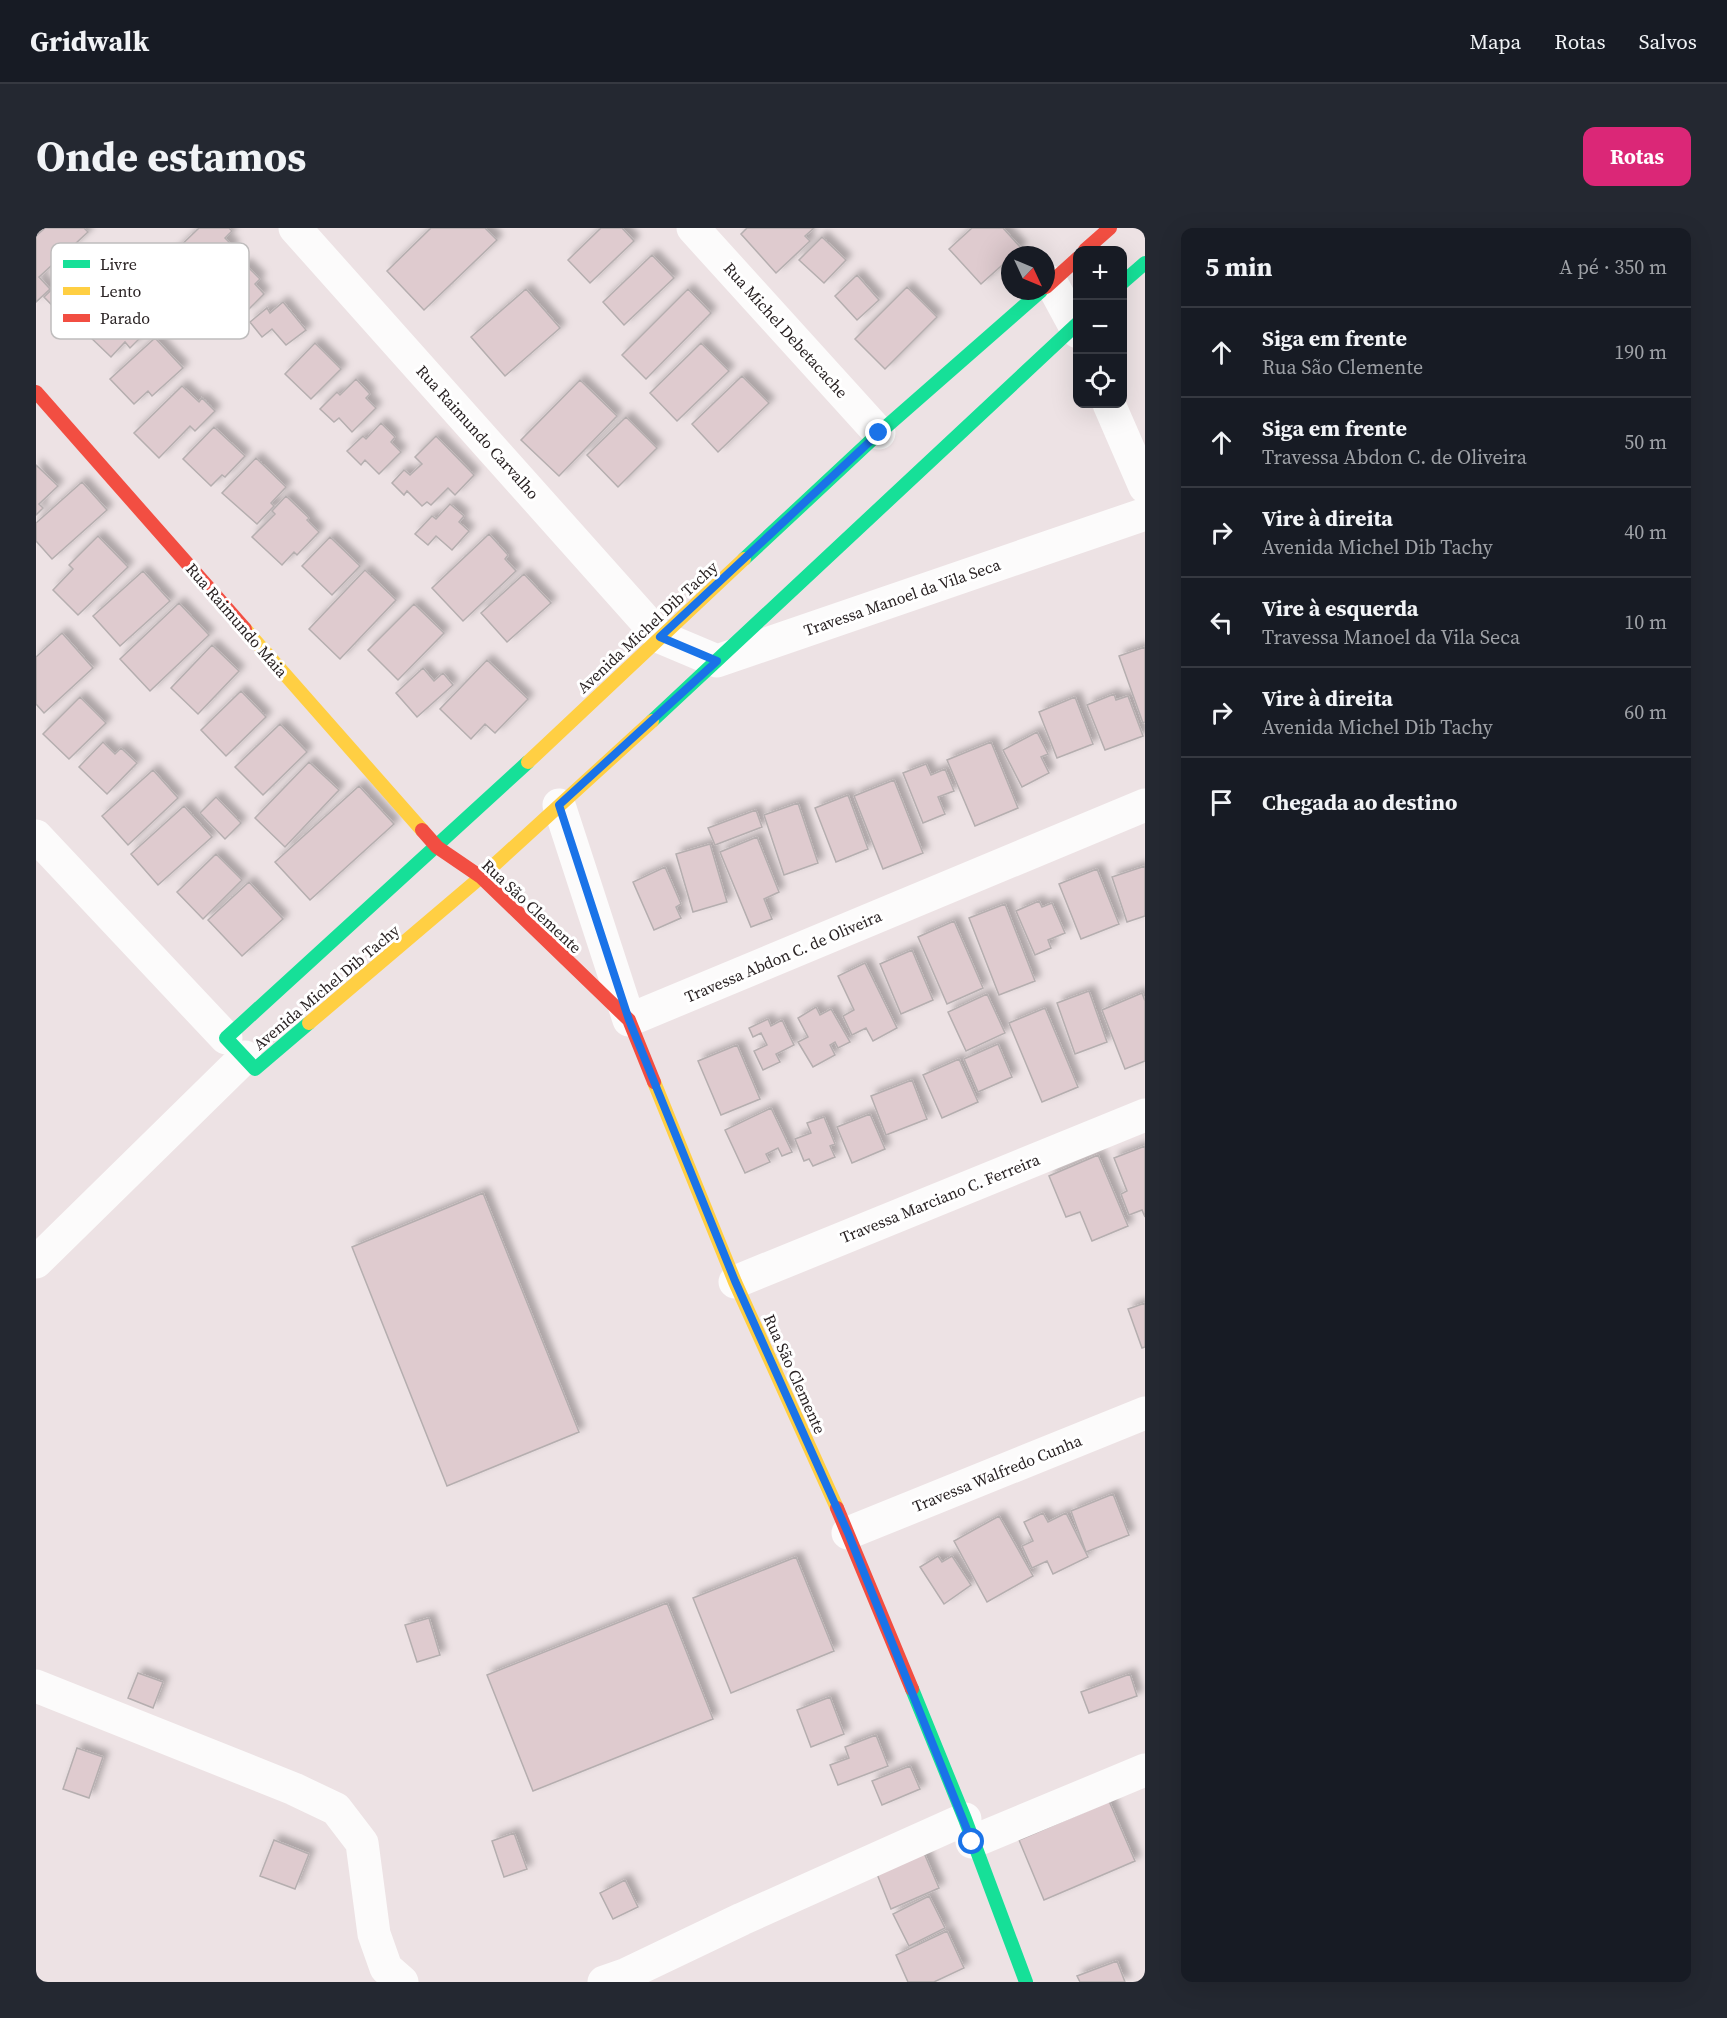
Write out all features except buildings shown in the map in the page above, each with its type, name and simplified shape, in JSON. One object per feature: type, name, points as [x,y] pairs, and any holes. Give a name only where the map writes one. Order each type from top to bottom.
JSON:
[{"type":"street","name":"Rua Raimundo Carvalho","points":[[295,228],[660,637]]},
{"type":"street","name":"Rua Michel Debetacache","points":[[693,228],[879,433]]},
{"type":"street","name":"Avenida Michel Dib Tachy","points":[[1055,277],[1092,241]]},
{"type":"street","points":[[1127,279],[1145,263]]},
{"type":"street","points":[[1055,298],[1073,322]]},
{"type":"street","name":"Avenida Michel Dib Tachy","points":[[1030,300],[879,433],[437,847],[235,1048],[255,1069],[481,877],[1073,331]]},
{"type":"street","name":"Rua Raimundo Maia","points":[[36,392],[437,847]]},
{"type":"street","points":[[1111,408],[1145,487]]},
{"type":"street","name":"Travessa Manoel da Vila Seca","points":[[717,661],[1145,514]]},
{"type":"street","points":[[660,637],[717,661]]},
{"type":"street","points":[[559,805],[629,1020]]},
{"type":"street","name":"Travessa Abdon C. de Oliveira","points":[[629,1020],[1145,805]]},
{"type":"street","points":[[36,836],[235,1048],[36,1262]]},
{"type":"street","name":"Rua São Clemente","points":[[437,847],[481,877],[629,1020],[735,1281],[848,1533],[969,1831],[1026,1982]]},
{"type":"street","name":"Travessa Marciano C. Ferreira","points":[[735,1281],[1145,1115]]},
{"type":"street","name":"Travessa Walfredo Cunha","points":[[848,1533],[1145,1413]]},
{"type":"street","points":[[36,1686],[294,1789],[336,1809],[362,1843],[374,1934],[386,1968],[402,1982]]},
{"type":"street","points":[[604,1982],[627,1974],[742,1919],[969,1831],[1145,1770]]},
{"type":"traffic: fast","points":[[1127,279],[1145,263]]},
{"type":"traffic: fast","points":[[744,559],[879,433],[1031,300]]},
{"type":"traffic: fast","points":[[652,721],[1073,328]]},
{"type":"traffic: fast","points":[[309,1023],[255,1069],[226,1038],[528,762]]},
{"type":"traffic: fast","points":[[912,1689],[965,1819],[1026,1982]]},
{"type":"traffic: slow","points":[[528,762],[744,559]]},
{"type":"traffic: slow","points":[[245,629],[422,830]]},
{"type":"traffic: slow","points":[[309,1023],[481,877],[652,721]]},
{"type":"traffic: slow","points":[[654,1082],[735,1282],[837,1508]]},
{"type":"traffic: jam","points":[[1090,246],[1110,228]]},
{"type":"traffic: jam","points":[[1055,279],[1073,263]]},
{"type":"traffic: jam","points":[[36,392],[245,629]]},
{"type":"traffic: jam","points":[[422,830],[437,847],[481,877],[629,1020],[654,1082]]},
{"type":"traffic: jam","points":[[837,1508],[912,1689]]},
{"type":"route","points":[[879,433],[660,637],[717,661],[559,805],[629,1020],[735,1281],[848,1533],[965,1819],[972,1842]]}]
